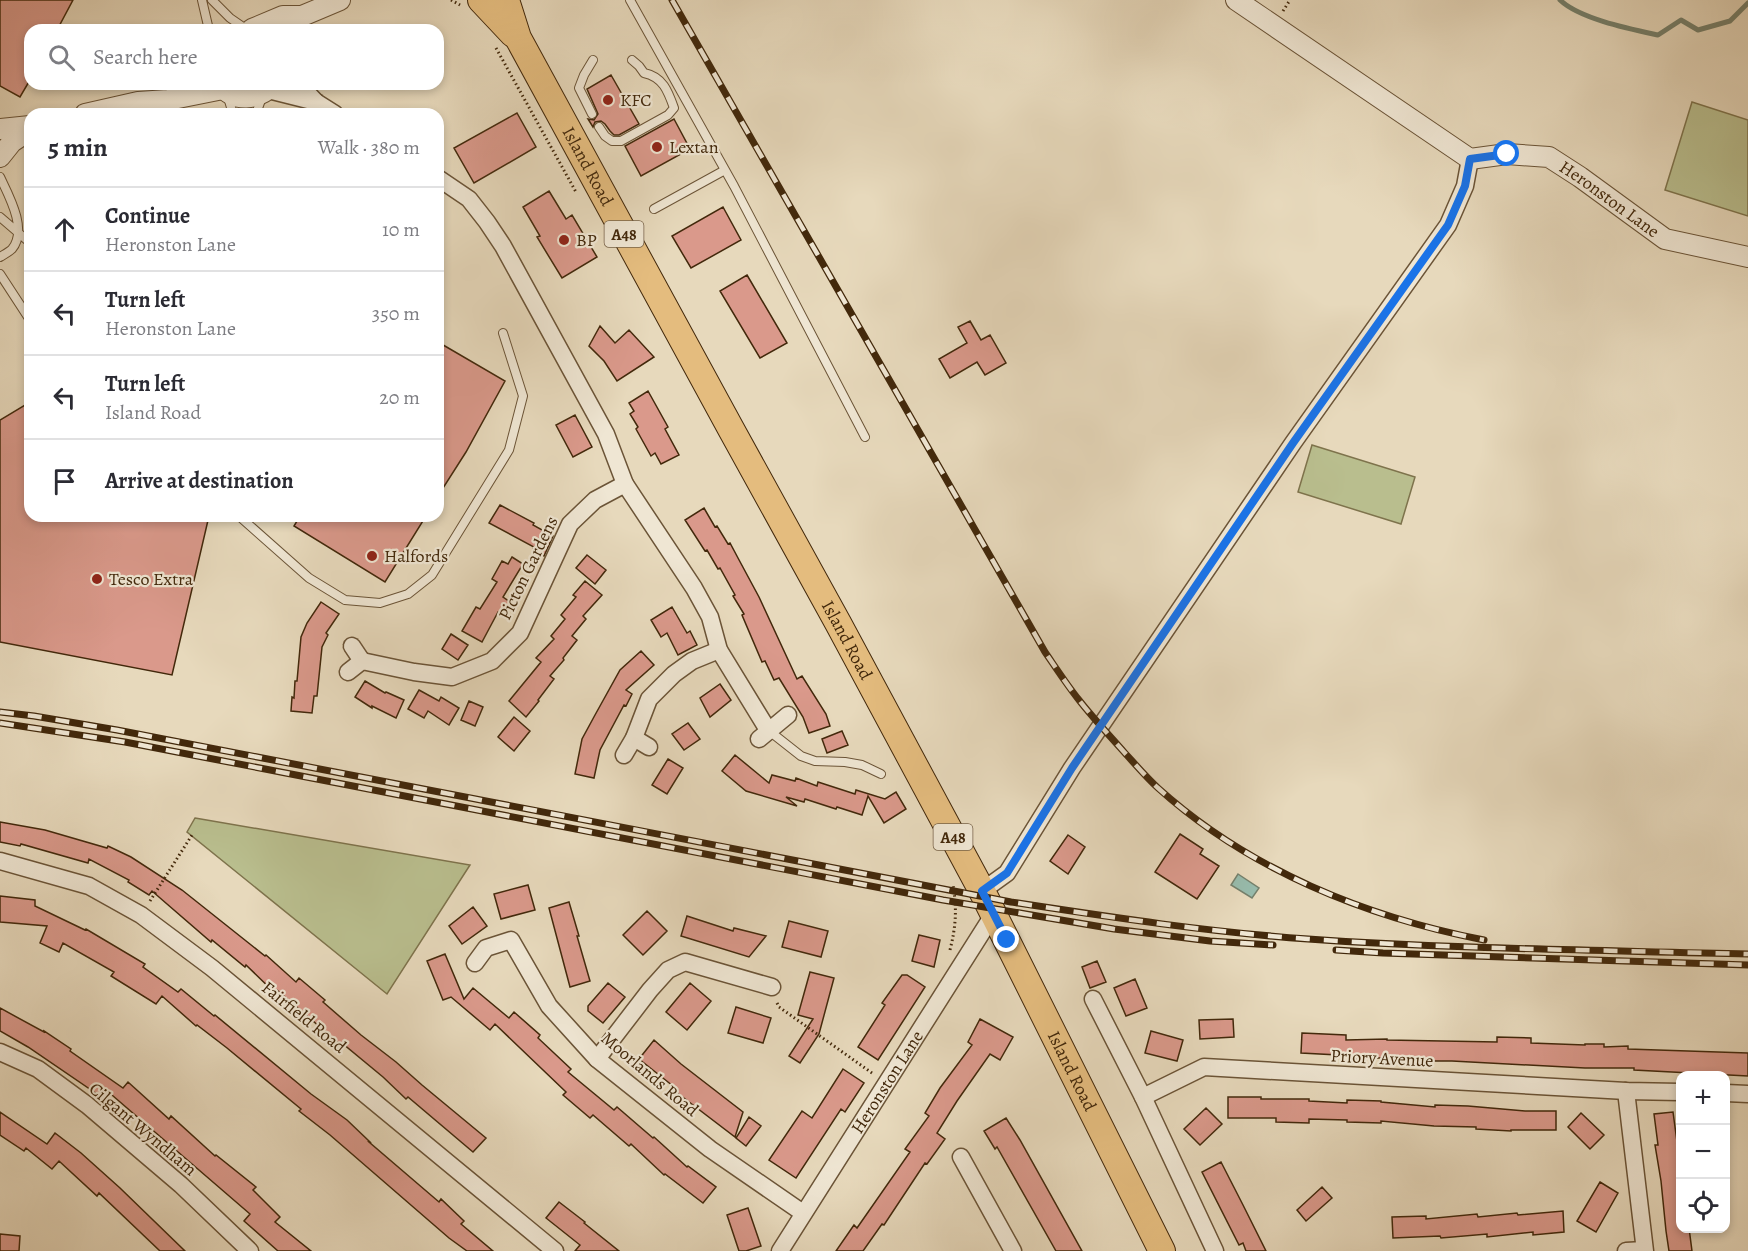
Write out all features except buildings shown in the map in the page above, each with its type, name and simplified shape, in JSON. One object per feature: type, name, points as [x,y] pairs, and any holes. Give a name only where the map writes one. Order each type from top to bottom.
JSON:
[{"type":"main road","name":"A48","points":[[506,0],[506,42]]},
{"type":"main road","name":"A48","points":[[474,4],[506,42]]},
{"type":"main road","name":"Island Road","points":[[506,42],[725,419],[838,623],[982,891],[1162,1251]]},
{"type":"street","points":[[261,24],[283,16],[296,23],[339,0]]},
{"type":"street","points":[[982,891],[1007,873],[1072,768],[1293,443],[1448,225],[1465,186],[1470,159],[1236,0]]},
{"type":"street","points":[[138,102],[161,90]]},
{"type":"street","points":[[112,108],[138,102],[168,100],[213,90]]},
{"type":"street","points":[[226,90],[242,98],[252,98],[266,90]]},
{"type":"street","points":[[272,90],[316,102]]},
{"type":"street","points":[[304,90],[325,108]]},
{"type":"street","points":[[0,129],[24,128]]},
{"type":"street","points":[[0,157],[12,142],[24,133]]},
{"type":"street","name":"Heronston Lane","points":[[1470,159],[1507,154],[1549,157],[1665,239],[1748,257]]},
{"type":"street","points":[[444,182],[469,199],[503,246],[606,434],[625,483],[694,588],[710,617],[719,650],[764,735],[788,715]]},
{"type":"street","name":"Picton Gardens","points":[[352,646],[355,667],[452,677],[492,661],[520,633],[570,524],[595,500],[625,483]]},
{"type":"street","points":[[624,756],[634,738],[649,699],[674,674],[692,661],[719,650]]},
{"type":"street","points":[[634,738],[649,747]]},
{"type":"street","name":"Fairfield Road","points":[[0,861],[88,886],[141,915],[212,968],[555,1251]]},
{"type":"street","name":"Heronston Lane","points":[[780,1251],[993,915]]},
{"type":"street","name":"Moorlands Road","points":[[475,963],[486,948],[511,940],[549,1006],[597,1059],[710,1149],[803,1213]]},
{"type":"street","points":[[597,1059],[668,970],[685,962],[772,987]]},
{"type":"street","points":[[1093,999],[1143,1098],[1215,1251]]},
{"type":"street","name":"Cilgant Wyndham","points":[[0,1052],[38,1069],[87,1105],[181,1185],[250,1251]]},
{"type":"street","name":"Priory Avenue","points":[[1143,1098],[1204,1067],[1676,1092]]},
{"type":"street","points":[[1626,1091],[1645,1250],[1626,1251]]},
{"type":"street","points":[[1730,1093],[1748,1094]]},
{"type":"street","points":[[961,1157],[1005,1246]]},
{"type":"lane","points":[[202,0],[208,24]]},
{"type":"lane","points":[[212,0],[230,18],[240,24]]},
{"type":"lane","points":[[630,0],[724,170],[865,437]]},
{"type":"lane","points":[[592,114],[579,88],[593,60]]},
{"type":"lane","points":[[599,127],[612,141],[621,141],[668,115],[674,108],[661,80],[644,73],[632,60]]},
{"type":"lane","points":[[223,90],[230,108]]},
{"type":"lane","points":[[258,108],[267,90]]},
{"type":"lane","points":[[654,209],[724,170]]},
{"type":"lane","points":[[0,177],[16,212],[18,233],[13,248],[0,257]]},
{"type":"lane","points":[[0,218],[24,238]]},
{"type":"lane","points":[[0,274],[24,311]]},
{"type":"lane","points":[[246,522],[309,578],[345,600],[380,603],[408,594],[432,575],[509,450],[523,396],[503,333]]},
{"type":"lane","points":[[764,735],[801,756],[815,761],[862,765],[881,774]]},
{"type":"path","points":[[451,0],[474,4]]},
{"type":"path","points":[[506,42],[579,198]]},
{"type":"path","points":[[141,915],[192,835]]},
{"type":"path","points":[[949,954],[957,908],[953,881]]},
{"type":"path","points":[[772,987],[779,1007],[886,1083]]},
{"type":"shaded area","points":[[1692,102],[1748,120],[1748,216],[1665,190]]},
{"type":"shaded area","points":[[1312,445],[1415,477],[1401,524],[1298,492]]},
{"type":"shaded area","points":[[195,818],[470,865],[387,994],[187,832]]},
{"type":"shaded area","points":[[1238,874],[1259,888],[1252,898],[1231,885]]},
{"type":"waterway","points":[[1560,0],[1592,18],[1658,35],[1681,20],[1698,30],[1730,21],[1748,3]]},
{"type":"railway","points":[[672,0],[1045,652],[1095,720],[1158,788],[1193,817],[1270,866],[1311,886],[1396,918],[1484,940]]},
{"type":"railway","points":[[0,712],[117,730],[1011,902],[1122,918],[1308,939],[1528,949],[1748,954]]},
{"type":"railway","points":[[0,723],[125,742],[943,900],[1114,929],[1210,941],[1273,945]]},
{"type":"railway","points":[[1336,950],[1748,965]]},
{"type":"place","name":"KFC","points":[[608,100]]},
{"type":"place","name":"Lextan","points":[[657,147]]},
{"type":"place","name":"BP","points":[[564,240]]},
{"type":"place","name":"Halfords","points":[[372,556]]},
{"type":"place","name":"Tesco Extra","points":[[97,579]]},
{"type":"route","points":[[1007,940],[982,891],[1007,873],[1072,768],[1293,443],[1448,225],[1465,186],[1470,159],[1507,154]]}]
